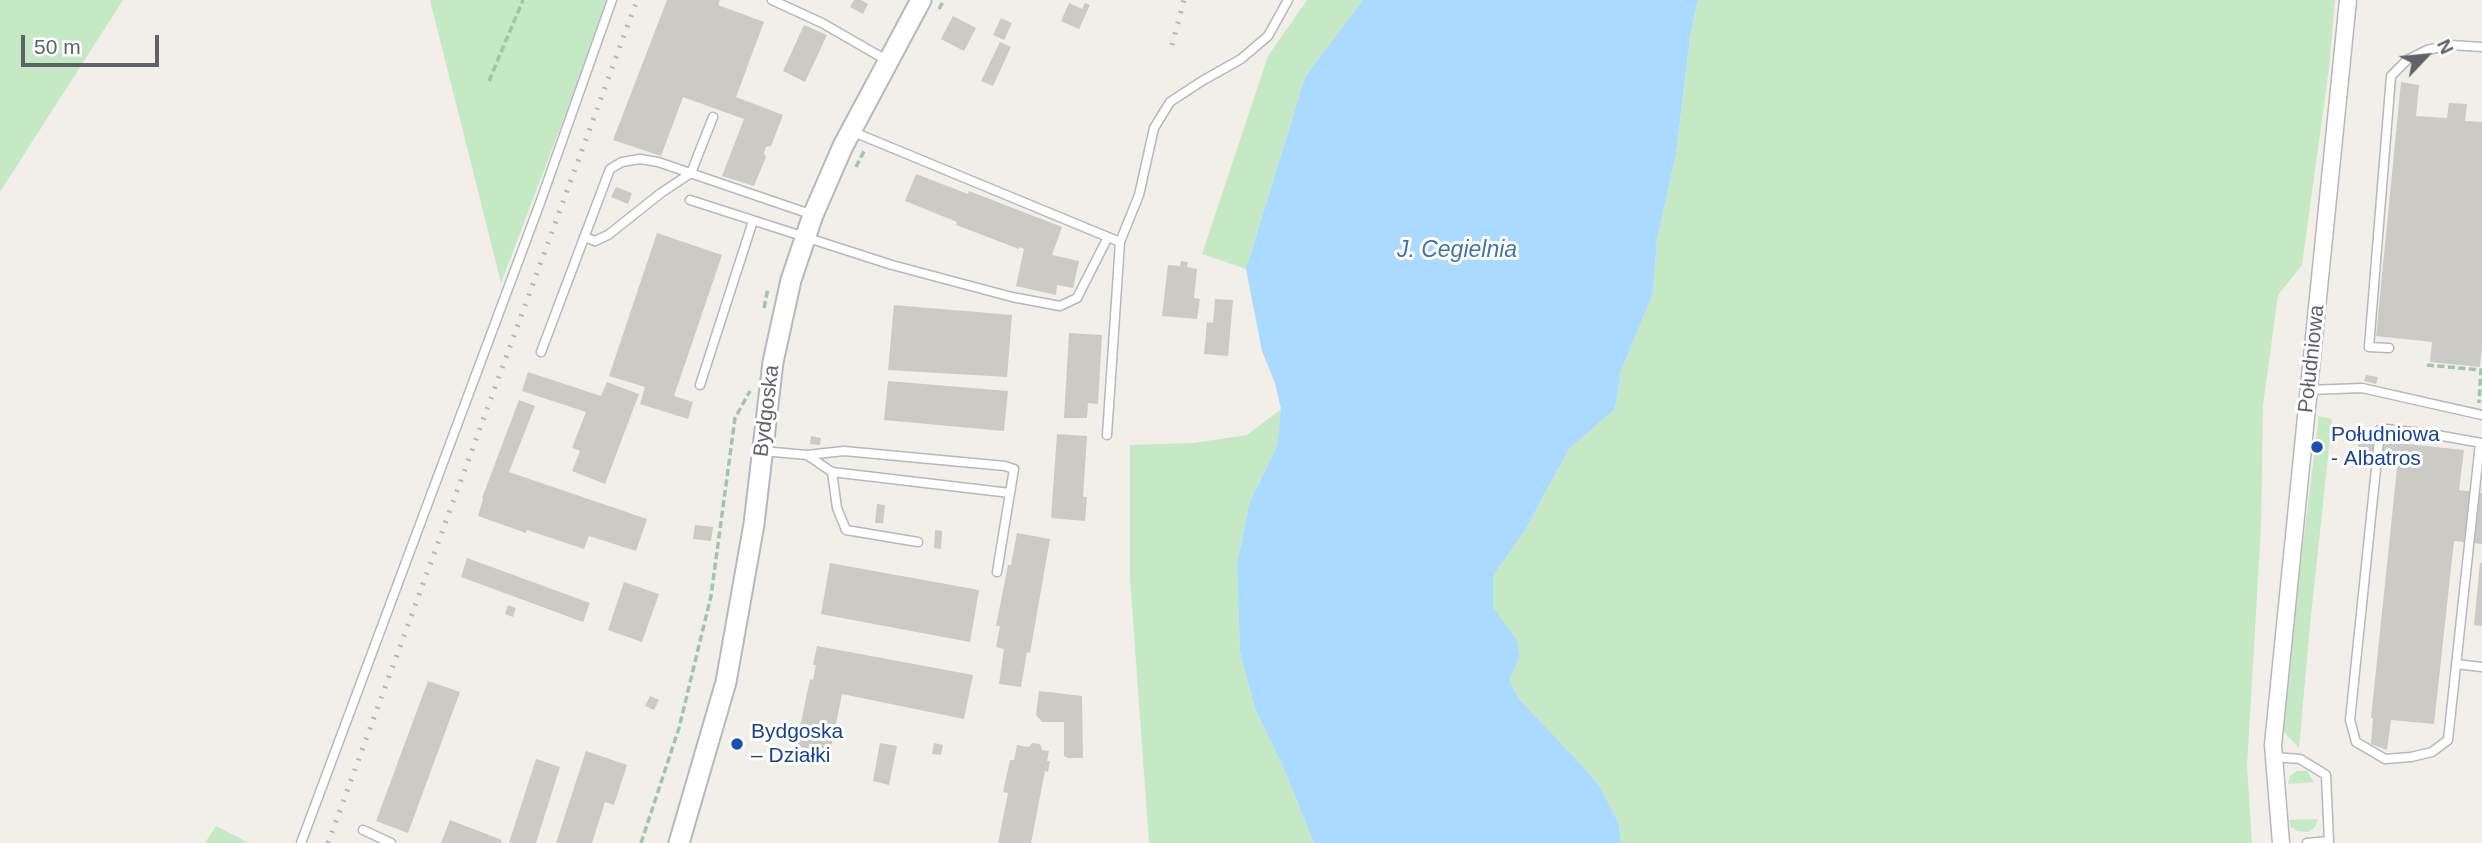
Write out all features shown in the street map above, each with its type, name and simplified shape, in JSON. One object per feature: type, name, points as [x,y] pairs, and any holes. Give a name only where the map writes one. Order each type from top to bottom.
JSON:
[{"type":"street","name":"Bydgoska","points":[[679,843],[726,682],[754,524],[773,362],[791,280],[813,215],[851,131],[921,0]]},
{"type":"street","name":"Południowa","points":[[2281,843],[2273,745],[2348,0]]},
{"type":"lane","points":[[301,843],[540,203],[612,0]]},
{"type":"lane","points":[[772,0],[822,23],[888,61]]},
{"type":"lane","points":[[1107,435],[1120,242],[1139,195],[1154,128],[1170,102],[1241,59],[1268,36],[1288,0]]},
{"type":"lane","points":[[2389,348],[2369,347],[2391,76],[2407,60],[2427,50],[2451,45],[2482,47]]},
{"type":"lane","points":[[584,237],[595,241],[608,235],[691,173],[713,117]]},
{"type":"lane","points":[[851,131],[1120,242]]},
{"type":"lane","points":[[541,352],[610,169],[622,162],[640,159],[658,162],[813,215]]},
{"type":"lane","points":[[690,200],[892,265],[999,294],[1060,306],[1077,298],[1108,237]]},
{"type":"lane","points":[[700,385],[753,221]]},
{"type":"lane","points":[[2309,390],[2362,388],[2481,412]]},
{"type":"lane","points":[[2380,430],[2431,434],[2481,443],[2448,740],[2432,752],[2385,759],[2356,742],[2350,720],[2380,430]]},
{"type":"lane","points":[[762,451],[807,455],[844,452],[1006,466],[1014,469],[997,572]]},
{"type":"lane","points":[[807,455],[832,472],[1010,493]]},
{"type":"lane","points":[[832,472],[837,508],[846,530],[918,542]]},
{"type":"lane","points":[[2456,664],[2482,667]]},
{"type":"lane","points":[[2274,757],[2301,759],[2326,775],[2329,841],[2307,843]]},
{"type":"lane","points":[[363,830],[391,843]]},
{"type":"path","points":[[489,80],[523,0]]},
{"type":"path","points":[[937,12],[944,0]]},
{"type":"path","points":[[853,173],[870,138]]},
{"type":"path","points":[[2427,365],[2481,370],[2481,412]]},
{"type":"green space","points":[[0,0],[123,0],[0,192]]},
{"type":"green space","points":[[430,0],[609,0],[501,283]]},
{"type":"green space","points":[[1307,0],[1363,0],[1305,77],[1246,269],[1202,254],[1268,56]]},
{"type":"green space","points":[[1698,0],[2335,0],[2329,68],[2302,265],[2278,295],[2263,405],[2261,527],[2247,766],[2252,843],[1621,843],[1619,824],[1600,787],[1519,699],[1509,680],[1520,657],[1493,607],[1493,576],[1525,530],[1569,449],[1615,409],[1621,371],[1653,293],[1657,239],[1676,154],[1690,37]]},
{"type":"green space","points":[[1281,409],[1277,446],[1250,501],[1237,564],[1240,652],[1255,709],[1285,771],[1314,843],[1149,843],[1130,578],[1130,445],[1193,443],[1247,435]]},
{"type":"green space","points":[[2319,416],[2332,419],[2299,748],[2283,731],[2294,616]]},
{"type":"green space","points":[[2297,771],[2307,771],[2314,782],[2288,784],[2290,776]]},
{"type":"green space","points":[[2318,819],[2315,827],[2308,832],[2291,827],[2289,820]]},
{"type":"green space","points":[[216,826],[249,843],[205,843]]},
{"type":"water","name":"J. Cegielnia","points":[[1363,0],[1698,0],[1690,37],[1676,154],[1657,239],[1653,293],[1621,371],[1615,409],[1569,449],[1525,530],[1493,576],[1493,607],[1517,641],[1520,657],[1509,680],[1519,699],[1600,787],[1619,824],[1621,843],[1314,843],[1285,771],[1255,709],[1240,652],[1237,564],[1250,501],[1277,446],[1281,409],[1275,383],[1262,351],[1246,269],[1305,77]]},
{"type":"building","points":[[667,0],[720,0],[718,5],[764,22],[736,97],[783,115],[771,146],[766,147],[766,157],[754,186],[722,176],[744,119],[683,97],[661,156],[613,140]]},
{"type":"building","points":[[854,0],[868,4],[863,14],[850,7]]},
{"type":"building","points":[[1069,3],[1082,9],[1085,3],[1090,5],[1079,29],[1061,21]]},
{"type":"building","points":[[953,16],[976,28],[964,51],[941,39]]},
{"type":"building","points":[[1001,18],[1012,23],[1004,40],[993,35]]},
{"type":"building","points":[[804,25],[827,35],[805,82],[783,71]]},
{"type":"building","points":[[1000,42],[1011,47],[993,86],[981,81]]},
{"type":"building","points":[[2401,82],[2419,85],[2416,116],[2447,118],[2449,103],[2467,104],[2465,121],[2482,122],[2480,367],[2430,362],[2432,342],[2376,336]]},
{"type":"building","points":[[916,174],[968,194],[969,191],[1062,227],[1052,255],[1079,261],[1073,288],[1057,285],[1056,295],[1016,286],[1024,249],[956,225],[957,222],[905,201]]},
{"type":"building","points":[[616,187],[632,193],[628,204],[611,197]]},
{"type":"building","points":[[657,233],[722,255],[674,396],[693,402],[688,419],[640,404],[645,387],[609,376]]},
{"type":"building","points":[[1181,261],[1188,262],[1187,267],[1197,269],[1194,298],[1200,299],[1197,319],[1162,316],[1168,265],[1180,266]]},
{"type":"building","points":[[1215,299],[1233,300],[1228,356],[1204,354],[1207,322],[1213,323]]},
{"type":"building","points":[[894,305],[1012,315],[1007,377],[888,370]]},
{"type":"building","points":[[1069,333],[1102,335],[1098,404],[1088,403],[1087,418],[1064,418]]},
{"type":"building","points":[[528,372],[601,396],[607,382],[639,394],[605,484],[572,471],[580,451],[572,448],[586,412],[522,391]]},
{"type":"building","points":[[2366,375],[2378,377],[2376,384],[2364,381]]},
{"type":"building","points":[[888,381],[1008,391],[1004,431],[884,420]]},
{"type":"building","points":[[519,400],[535,406],[509,472],[647,519],[636,551],[589,536],[584,549],[478,516],[482,498]]},
{"type":"building","points":[[1057,434],[1087,436],[1083,497],[1087,497],[1085,521],[1051,518]]},
{"type":"building","points":[[811,436],[821,438],[820,445],[810,444]]},
{"type":"building","points":[[2359,439],[2464,450],[2459,490],[2482,493],[2482,544],[2454,541],[2434,724],[2391,720],[2387,750],[2371,744],[2371,718],[2397,468],[2356,464]]},
{"type":"building","points":[[877,504],[885,505],[883,523],[875,523]]},
{"type":"building","points":[[695,525],[713,527],[711,541],[693,539]]},
{"type":"building","points":[[935,530],[942,531],[941,549],[934,548]]},
{"type":"building","points":[[1017,533],[1050,539],[1030,653],[1027,652],[1021,687],[999,684],[1004,649],[996,647],[1000,626],[996,626]]},
{"type":"building","points":[[467,558],[590,603],[583,622],[461,577]]},
{"type":"building","points":[[830,563],[979,590],[970,642],[821,614]]},
{"type":"building","points":[[2482,563],[2482,626],[2474,625]]},
{"type":"building","points":[[624,582],[659,594],[642,642],[608,630]]},
{"type":"building","points":[[508,605],[516,608],[513,617],[505,614]]},
{"type":"building","points":[[817,646],[973,675],[964,719],[842,694],[830,753],[796,746],[810,679],[813,680]]},
{"type":"building","points":[[428,681],[460,692],[408,833],[376,821]]},
{"type":"building","points":[[1039,691],[1082,696],[1083,758],[1064,756],[1064,722],[1042,722],[1036,715]]},
{"type":"building","points":[[650,696],[659,700],[654,710],[645,706]]},
{"type":"building","points":[[880,743],[897,746],[889,785],[873,781]]},
{"type":"building","points":[[934,743],[943,745],[941,755],[932,754]]},
{"type":"building","points":[[1032,743],[1040,744],[1042,750],[1049,751],[1047,761],[1050,761],[1048,772],[1045,771],[1031,843],[998,843],[1008,793],[1003,792],[1010,760],[1014,760],[1017,745],[1029,747]]},
{"type":"building","points":[[586,751],[627,765],[614,805],[605,802],[592,843],[556,843]]},
{"type":"building","points":[[536,759],[560,767],[536,843],[509,843]]},
{"type":"building","points":[[450,820],[502,840],[501,843],[441,843]]},
{"type":"railway","points":[[328,843],[637,0]]},
{"type":"railway","points":[[1172,45],[1184,0]]},
{"type":"place","name":"Południowa - Albatros","points":[[2317,447]]},
{"type":"place","name":"Bydgoska – Działki","points":[[737,744]]}]
